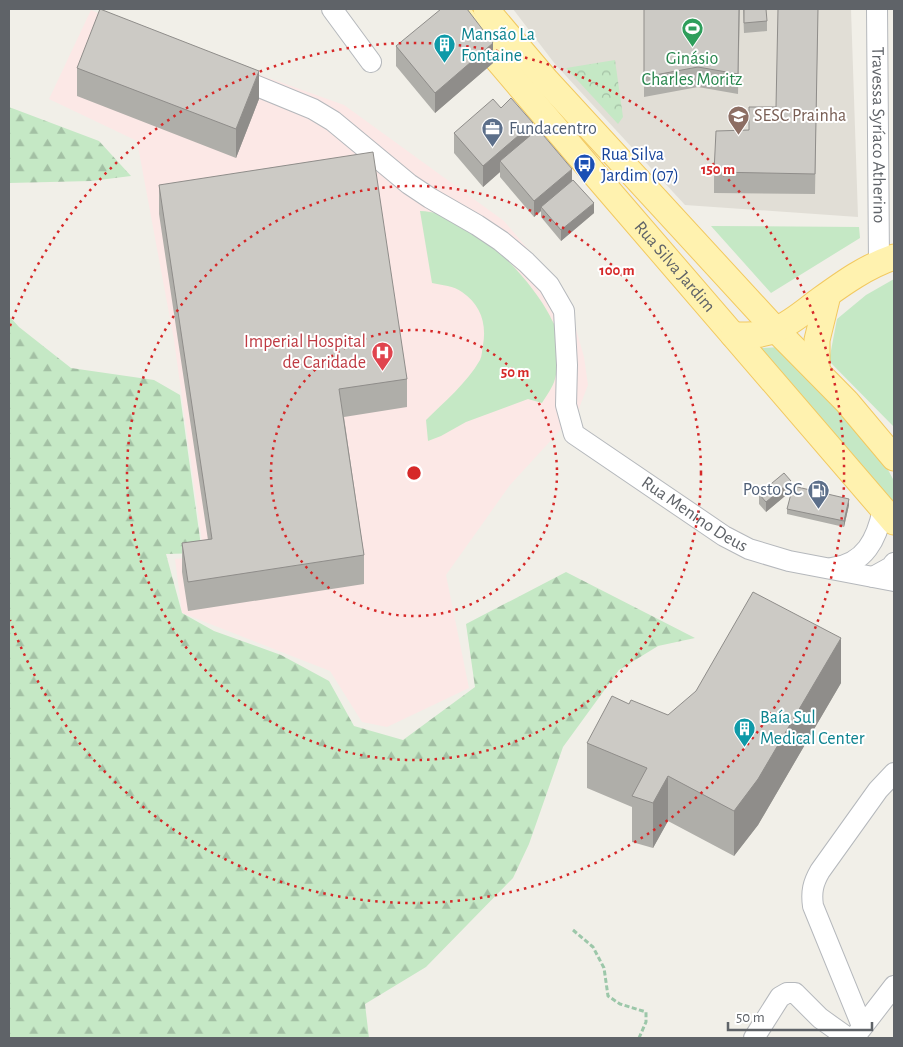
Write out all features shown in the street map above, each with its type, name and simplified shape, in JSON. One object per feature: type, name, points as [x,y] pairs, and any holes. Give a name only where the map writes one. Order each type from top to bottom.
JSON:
[{"type":"main road","name":"Rua Silva Jardim","points":[[456,9],[597,177],[889,516]]},
{"type":"main road","name":"Rua Silva Jardim","points":[[486,9],[547,81],[776,330],[817,369],[862,418],[894,458]]},
{"type":"main road","points":[[733,335],[762,334],[776,330],[798,317],[854,275],[886,260]]},
{"type":"main road","points":[[817,369],[817,340],[828,295]]},
{"type":"street","points":[[332,9],[371,62]]},
{"type":"street","name":"Travessa Syríaco Atherino","points":[[877,9],[886,260]]},
{"type":"street","name":"Rua Menino Deus","points":[[213,68],[320,113],[333,121],[409,184],[500,241],[526,262],[549,285],[564,311],[567,364],[566,405],[574,434],[724,536],[749,549],[790,561],[894,582]]},
{"type":"street","name":"Rua Menino Deus","points":[[827,568],[844,566],[860,557],[875,539],[879,527],[889,516]]},
{"type":"street","points":[[873,577],[891,567],[894,563]]},
{"type":"street","points":[[855,1034],[811,895],[813,883],[820,871],[878,790],[894,773]]},
{"type":"street","points":[[855,1034],[894,986]]},
{"type":"street","points":[[754,1038],[780,996],[795,992],[820,1018],[855,1034]]},
{"type":"path","points":[[573,930],[593,947],[604,968],[608,996],[620,1004],[646,1012],[646,1022],[639,1038]]},
{"type":"shaded area","name":"SESC Prainha","points":[[513,9],[851,9],[858,217],[685,205],[555,64]]},
{"type":"shaded area","name":"Imperial Hospital de Caridade","points":[[91,10],[205,61],[255,73],[344,105],[504,221],[538,261],[568,301],[584,357],[588,385],[578,411],[510,485],[446,575],[469,688],[387,727],[362,722],[330,671],[182,613],[175,559],[204,556],[174,340],[137,141],[49,99]]},
{"type":"green space","points":[[615,60],[623,117],[618,124],[566,68]]},
{"type":"green space","points":[[9,107],[99,141],[131,176],[91,181],[9,183]]},
{"type":"green space","points":[[420,211],[439,214],[458,222],[495,248],[528,283],[540,300],[557,329],[559,343],[555,379],[542,403],[528,399],[466,422],[428,441],[426,420],[455,392],[475,368],[481,357],[484,329],[478,308],[468,297],[455,288],[432,283]]},
{"type":"green space","points":[[711,226],[859,227],[860,238],[771,293]]},
{"type":"green space","points":[[894,279],[894,427],[829,361],[837,319],[866,295]]},
{"type":"green space","points":[[9,316],[19,327],[71,368],[154,380],[180,395],[202,553],[166,554],[182,613],[214,631],[281,655],[329,681],[354,726],[403,740],[475,687],[466,624],[566,572],[695,638],[658,646],[619,670],[563,747],[529,844],[513,878],[426,967],[365,1004],[369,1038],[9,1038]]},
{"type":"green space","points":[[782,347],[878,451],[894,481],[894,502],[823,423],[760,348]]},
{"type":"building","points":[[100,9],[259,71],[236,129],[77,68]]},
{"type":"building","name":"Mansão La Fontaine","points":[[441,9],[467,9],[493,43],[435,93],[396,46]]},
{"type":"building","name":"Ginásio Charles Moritz","points":[[644,9],[739,9],[738,74],[698,67],[644,77]]},
{"type":"building","points":[[744,9],[766,9],[767,21],[744,23]]},
{"type":"building","points":[[778,9],[818,9],[815,174],[714,172],[716,131],[749,130],[749,107],[776,107]]},
{"type":"building","points":[[511,98],[533,123],[483,166],[454,133],[493,99],[501,108]]},
{"type":"building","points":[[538,129],[572,169],[534,201],[500,161]]},
{"type":"building","points":[[373,152],[407,379],[339,389],[364,555],[188,582],[182,543],[212,539],[159,185]]},
{"type":"building","points":[[573,180],[594,203],[561,230],[541,207]]},
{"type":"building","points":[[784,473],[791,481],[766,502],[759,494]]},
{"type":"building","name":"Posto SC","points":[[793,486],[849,499],[844,521],[787,509]]},
{"type":"building","points":[[753,592],[841,638],[758,779],[734,811],[668,776],[653,803],[632,796],[647,768],[587,743],[612,696],[629,704],[631,700],[668,715],[696,691]]},
{"type":"place","name":"Ginásio Charles Moritz","points":[[692,48]]},
{"type":"place","name":"Mansão La Fontaine","points":[[445,64]]},
{"type":"place","name":"SESC Prainha","points":[[738,135]]},
{"type":"place","name":"Fundacentro","points":[[493,148]]},
{"type":"place","name":"Rua Silva Jardim (07)","points":[[585,184]]},
{"type":"place","name":"Imperial Hospital de Caridade","points":[[382,371]]},
{"type":"place","name":"Posto SC","points":[[818,509]]},
{"type":"place","name":"Baía Sul Medical Center","points":[[744,747]]}]
